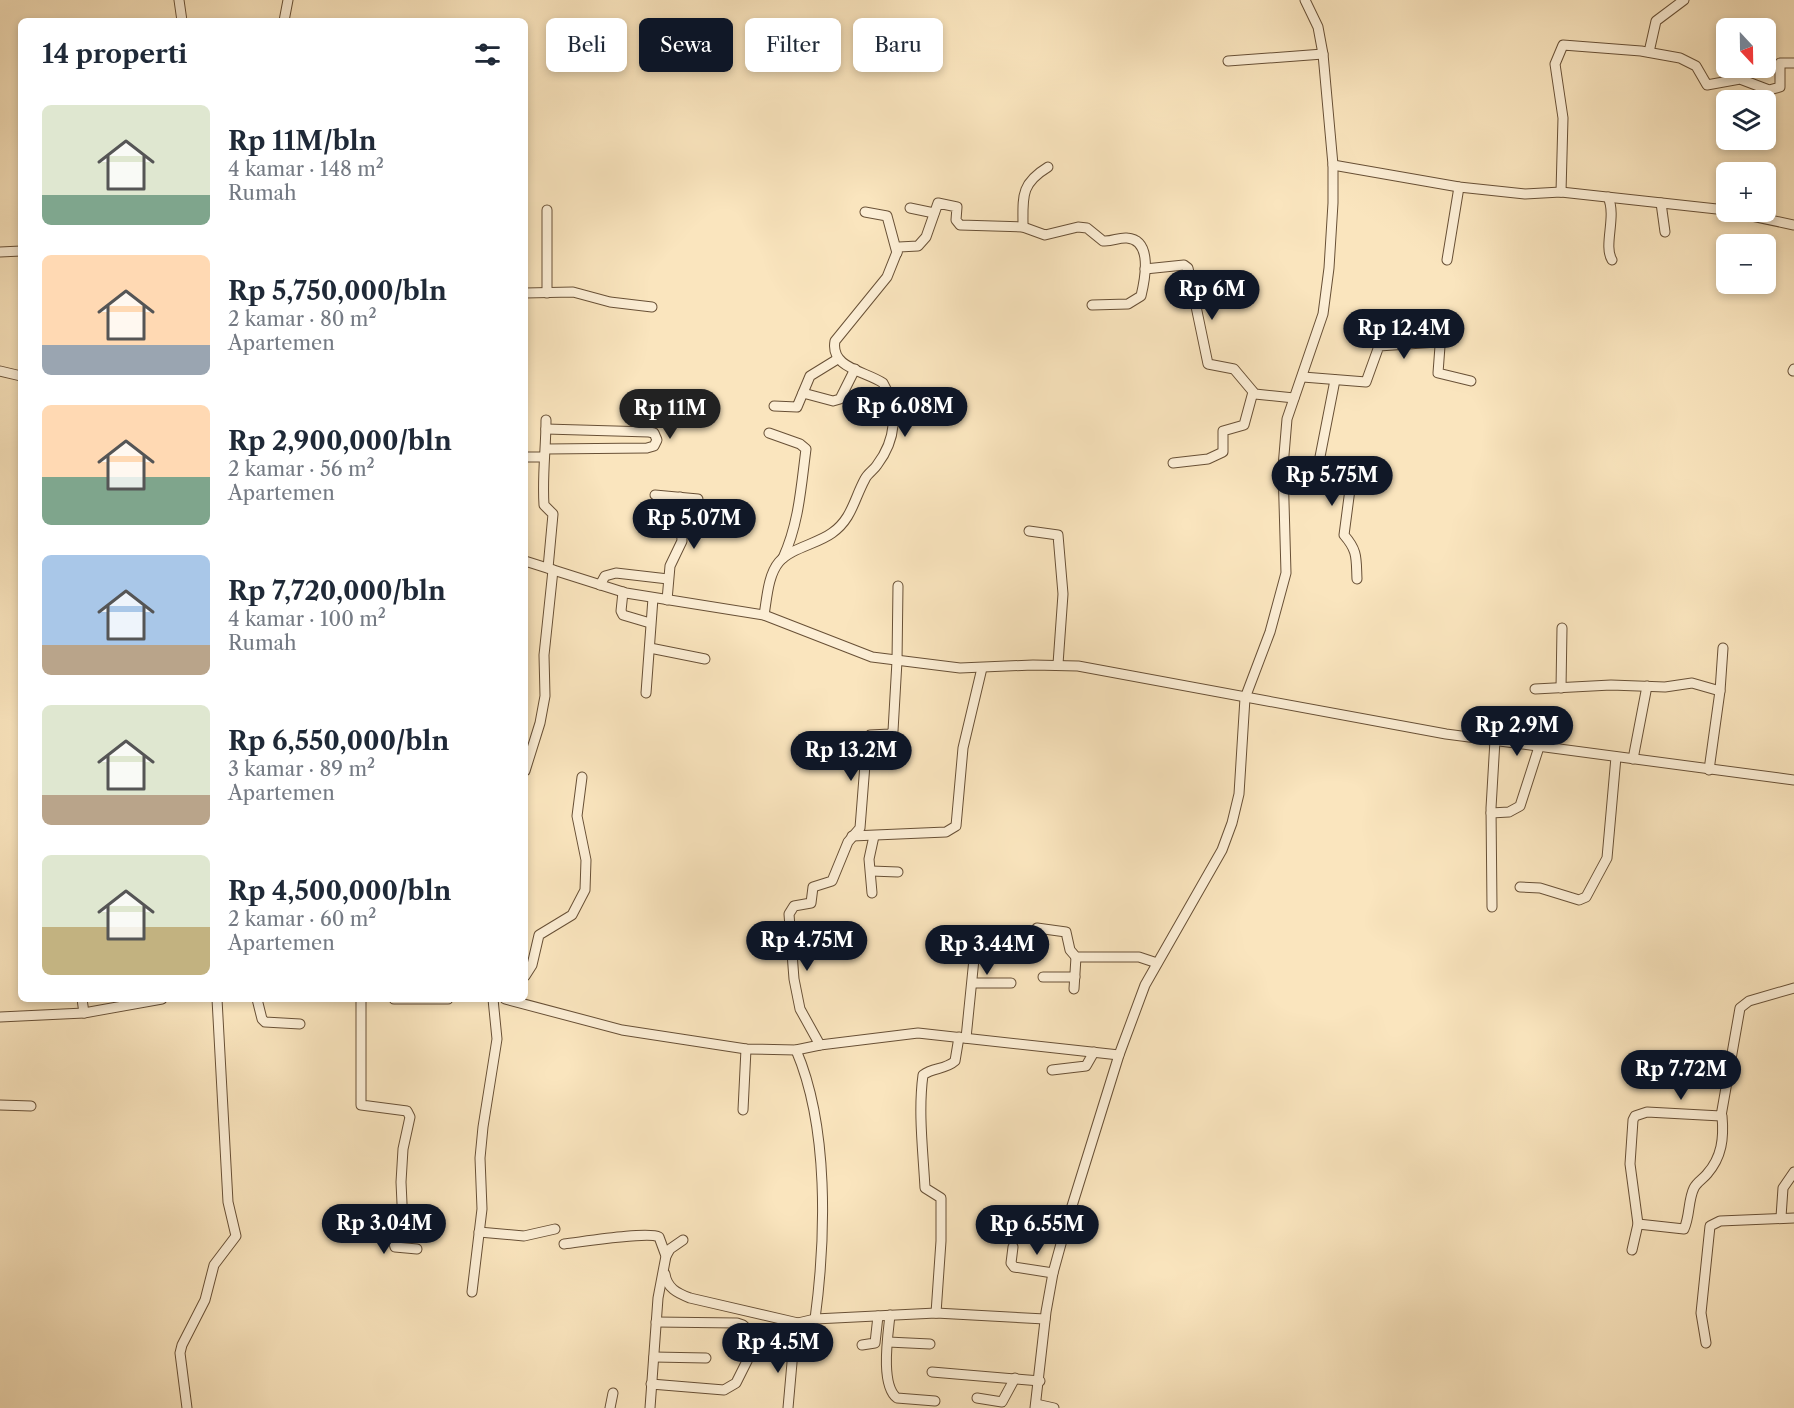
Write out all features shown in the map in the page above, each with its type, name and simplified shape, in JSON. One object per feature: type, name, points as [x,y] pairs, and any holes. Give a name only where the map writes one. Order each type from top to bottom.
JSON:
[{"type":"street","points":[[179,0],[182,18]]},
{"type":"street","points":[[285,18],[288,0]]},
{"type":"street","points":[[1054,1408],[1036,1406],[1045,1319],[1053,1273],[1119,1055],[1145,985],[1222,850],[1233,823],[1239,794],[1245,698],[1270,632],[1286,573],[1282,467],[1287,419],[1303,377],[1327,295],[1333,165],[1323,54],[1318,27],[1306,0]]},
{"type":"street","points":[[1649,52],[1656,21],[1684,0]]},
{"type":"street","points":[[1561,192],[1563,118],[1555,64],[1560,47],[1567,44],[1649,52],[1680,58],[1696,66],[1707,85],[1740,79],[1769,90],[1780,87],[1780,63],[1794,63]]},
{"type":"street","points":[[1228,61],[1323,54]]},
{"type":"street","points":[[1333,165],[1459,187],[1525,194],[1561,192],[1716,209]]},
{"type":"street","points":[[1023,227],[1023,198],[1027,183],[1048,167]]},
{"type":"street","points":[[1447,260],[1459,187]]},
{"type":"street","points":[[1608,197],[1612,214],[1609,253],[1612,260]]},
{"type":"street","points":[[783,558],[815,544],[843,524],[851,513],[866,478],[876,466],[891,439],[894,424],[890,394],[883,383],[836,360],[833,352],[835,341],[887,277],[901,246],[914,247],[923,242],[939,202],[954,205],[957,208],[956,220],[960,225],[1023,227],[1045,235],[1068,228],[1087,228],[1103,241],[1129,238],[1141,244],[1145,269],[1140,296],[1134,303],[1092,305]]},
{"type":"street","points":[[1661,202],[1665,232]]},
{"type":"street","points":[[910,208],[934,213]]},
{"type":"street","points":[[547,210],[547,293]]},
{"type":"street","points":[[865,212],[886,216],[897,253]]},
{"type":"street","points":[[1776,221],[1794,225]]},
{"type":"street","points":[[0,252],[18,251]]},
{"type":"street","points":[[1145,269],[1184,265],[1188,268],[1208,364],[1234,369],[1253,392],[1260,395],[1294,398]]},
{"type":"street","points":[[528,293],[583,293],[610,302],[652,307]]},
{"type":"street","points":[[1303,377],[1367,381],[1380,345],[1437,342],[1440,346],[1437,372],[1471,381]]},
{"type":"street","points":[[774,406],[795,408],[799,405],[810,376],[836,360]]},
{"type":"street","points":[[803,393],[833,401],[840,399],[855,369]]},
{"type":"street","points":[[0,371],[18,375]]},
{"type":"street","points":[[1318,467],[1335,380]]},
{"type":"street","points":[[1173,463],[1208,459],[1223,452],[1224,431],[1244,425],[1253,392]]},
{"type":"street","points":[[528,456],[544,453],[647,448],[654,446],[657,440],[654,434],[649,432],[546,424],[544,453],[544,505],[553,514],[554,524],[543,655],[545,696],[540,723],[528,761]]},
{"type":"street","points":[[764,615],[772,576],[791,541],[801,500],[806,449],[800,444],[769,433]]},
{"type":"street","points":[[1282,467],[1318,467],[1349,472],[1352,476],[1345,510],[1344,535],[1354,544],[1357,579]]},
{"type":"street","points":[[655,495],[698,499]]},
{"type":"street","points":[[667,600],[672,560],[682,541],[680,497]]},
{"type":"street","points":[[1029,531],[1058,535],[1063,594],[1058,664]]},
{"type":"street","points":[[528,562],[623,592],[764,615],[847,649],[897,661],[982,668],[1058,664],[1446,734],[1794,780]]},
{"type":"street","points":[[600,585],[605,576],[616,573],[668,579]]},
{"type":"street","points":[[820,1045],[800,1009],[794,979],[789,914],[794,906],[811,903],[813,887],[832,881],[852,836],[860,828],[867,739],[870,735],[890,734],[892,731],[897,661],[898,586]]},
{"type":"street","points":[[623,592],[622,614],[650,623]]},
{"type":"street","points":[[646,693],[653,598]]},
{"type":"street","points":[[1561,688],[1562,628]]},
{"type":"street","points":[[650,648],[705,659]]},
{"type":"street","points":[[1709,770],[1720,691],[1723,648]]},
{"type":"street","points":[[852,836],[946,832],[956,826],[963,748],[982,668]]},
{"type":"street","points":[[1535,689],[1692,684],[1720,691]]},
{"type":"street","points":[[1634,759],[1647,686]]},
{"type":"street","points":[[1492,907],[1491,813],[1495,740]]},
{"type":"street","points":[[1491,813],[1509,812],[1520,806],[1539,747]]},
{"type":"street","points":[[1520,887],[1540,888],[1579,900],[1586,897],[1607,858],[1616,757]]},
{"type":"street","points":[[528,971],[532,965],[539,935],[572,915],[585,890],[586,860],[577,816],[582,777]]},
{"type":"street","points":[[872,892],[870,859],[874,836]]},
{"type":"street","points":[[871,871],[898,872]]},
{"type":"street","points":[[1037,928],[1066,932],[1070,950],[1076,957],[1074,989]]},
{"type":"street","points":[[936,1314],[941,1241],[941,1198],[925,1188],[921,1121],[922,1084],[923,1075],[927,1072],[945,1068],[955,1061],[973,983],[974,958],[970,955],[949,952]]},
{"type":"street","points":[[1076,957],[1139,957],[1157,963]]},
{"type":"street","points":[[1043,977],[1075,976]]},
{"type":"street","points":[[973,983],[1011,983]]},
{"type":"street","points":[[1638,1224],[1684,1230],[1693,1189],[1715,1164],[1720,1152],[1724,1132],[1722,1116],[1740,1008],[1749,1001],[1794,988]]},
{"type":"street","points":[[82,1002],[84,1014]]},
{"type":"street","points":[[0,1017],[84,1014],[146,1002]]},
{"type":"street","points":[[187,1408],[180,1353],[182,1345],[205,1300],[214,1265],[236,1236],[228,1202],[217,1002]]},
{"type":"street","points":[[258,1002],[262,1019],[266,1022],[300,1023]]},
{"type":"street","points":[[361,1002],[361,1105],[409,1113],[403,1149],[403,1225],[393,1240],[395,1247],[417,1249]]},
{"type":"street","points":[[472,1292],[482,1209],[482,1138],[497,1040],[493,1002]]},
{"type":"street","points":[[517,1002],[622,1030],[746,1048],[796,1050],[918,1033],[1119,1055]]},
{"type":"street","points":[[743,1110],[746,1048]]},
{"type":"street","points":[[796,1050],[807,1083],[822,1182],[819,1285],[815,1319]]},
{"type":"street","points":[[1052,1070],[1086,1066],[1094,1052]]},
{"type":"street","points":[[0,1105],[31,1106]]},
{"type":"street","points":[[1632,1251],[1638,1224],[1630,1164],[1630,1134],[1635,1116],[1647,1113],[1722,1116]]},
{"type":"street","points":[[1781,1216],[1783,1188],[1794,1172]]},
{"type":"street","points":[[1706,1343],[1701,1313],[1710,1226],[1719,1221],[1781,1216],[1794,1218]]},
{"type":"street","points":[[374,1227],[398,1231]]},
{"type":"street","points":[[479,1232],[524,1236],[555,1228]]},
{"type":"street","points":[[564,1244],[616,1240],[646,1233],[659,1237],[666,1256]]},
{"type":"street","points":[[650,1408],[656,1322],[666,1256],[670,1249],[683,1240]]},
{"type":"street","points":[[1013,1247],[1011,1263],[1014,1267],[1053,1273]]},
{"type":"street","points":[[664,1271],[665,1278],[677,1293],[798,1323],[815,1319],[936,1314],[1045,1319]]},
{"type":"street","points":[[890,1315],[886,1361],[890,1391],[894,1396],[935,1401]]},
{"type":"street","points":[[862,1346],[875,1343],[878,1316]]},
{"type":"street","points":[[656,1322],[737,1323],[743,1325],[764,1344]]},
{"type":"street","points":[[788,1408],[794,1340],[798,1323]]},
{"type":"street","points":[[651,1383],[724,1390],[736,1383],[752,1351],[764,1344],[794,1340]]},
{"type":"street","points":[[888,1342],[930,1344]]},
{"type":"street","points":[[654,1357],[706,1358]]},
{"type":"street","points":[[932,1372],[1040,1381]]},
{"type":"street","points":[[977,1398],[1002,1402],[1015,1378]]},
{"type":"street","points":[[610,1408],[613,1393]]}]
